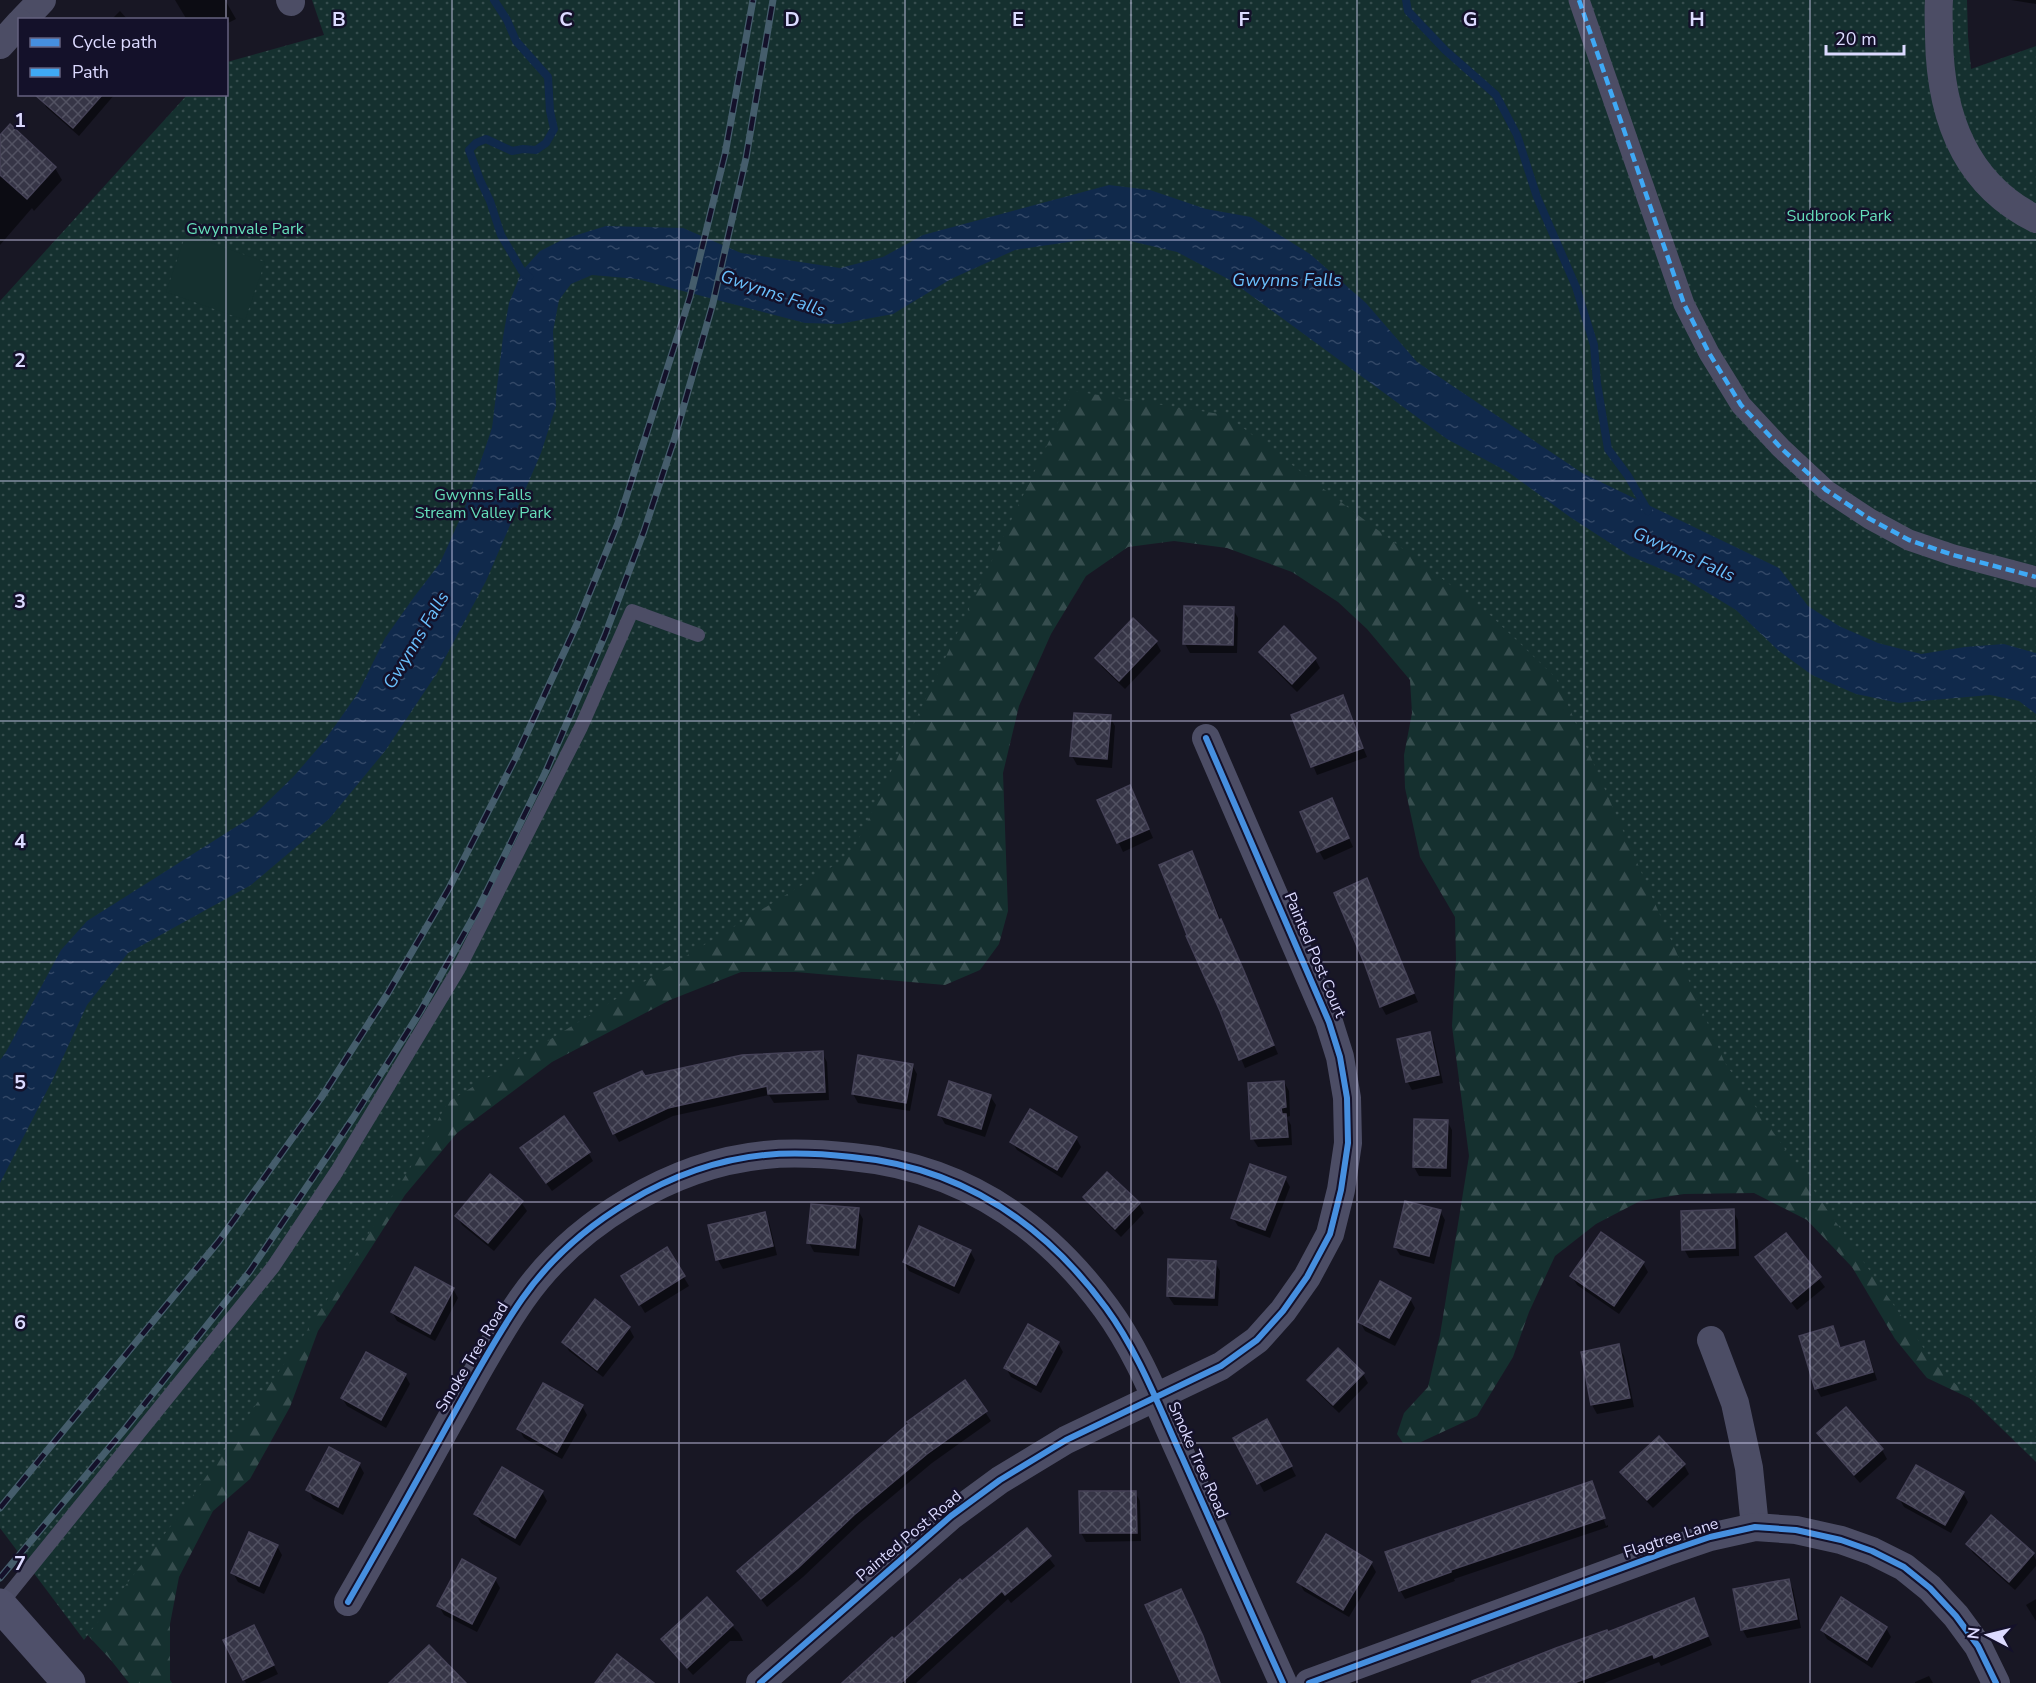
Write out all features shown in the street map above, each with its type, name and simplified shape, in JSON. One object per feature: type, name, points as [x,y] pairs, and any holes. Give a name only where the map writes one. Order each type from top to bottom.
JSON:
[{"type":"main road","points":[[0,1605],[69,1683]]},
{"type":"street","points":[[25,18],[42,0]]},
{"type":"street","points":[[1579,0],[1684,304],[1709,353],[1741,405],[1781,448],[1826,490],[1870,519],[1909,540],[1953,555],[2036,577]]},
{"type":"street","points":[[1939,0],[1942,88],[1950,118],[1963,150],[1978,174],[2000,196],[2023,213],[2036,219]]},
{"type":"street","points":[[0,45],[18,25]]},
{"type":"street","name":"Painted Post Court","points":[[1155,1398],[1221,1366],[1257,1340],[1283,1311],[1307,1277],[1329,1234],[1341,1190],[1348,1143],[1347,1098],[1340,1057],[1329,1022],[1206,738]]},
{"type":"street","name":"Smoke Tree Road","points":[[348,1602],[492,1345],[524,1297],[565,1249],[615,1210],[664,1182],[718,1164],[764,1155],[815,1153],[850,1156],[920,1169],[966,1187],[1011,1212],[1041,1236],[1083,1277],[1109,1312],[1155,1398],[1283,1683]]},
{"type":"street","points":[[1711,1340],[1735,1403],[1749,1468],[1755,1527]]},
{"type":"street","name":"Painted Post Road","points":[[760,1683],[951,1516],[1000,1480],[1066,1440],[1155,1398]]},
{"type":"street","name":"Flagtree Lane","points":[[1309,1683],[1677,1548],[1710,1537],[1755,1527],[1796,1530],[1841,1540],[1904,1567],[1930,1588],[1956,1616],[1978,1646],[1996,1683]]},
{"type":"lane","points":[[0,1605],[273,1267],[337,1171],[458,970],[581,727],[632,611],[698,635]]},
{"type":"green space","name":"Gwynns Falls Stream Valley Park","points":[[312,0],[1967,0],[1971,69],[2036,46],[2036,1462],[1934,1363],[1725,1063],[1556,678],[1490,615],[1226,415],[1073,391],[851,855],[448,1102],[417,1157],[313,1322],[183,1510],[84,1640],[0,1528],[0,301],[186,96],[228,96],[228,62],[324,35]]},
{"type":"green space","points":[[186,234],[265,262],[245,320],[166,292]]},
{"type":"green space","points":[[739,340],[1394,399],[2003,1414],[1927,1378],[1895,1339],[1852,1267],[1807,1220],[1754,1193],[1684,1194],[1640,1201],[1596,1224],[1555,1256],[1529,1312],[1513,1357],[1477,1416],[1421,1442],[1403,1443],[1397,1434],[1404,1413],[1428,1387],[1440,1335],[1469,1156],[1452,1026],[1456,959],[1455,917],[1420,857],[1405,788],[1404,755],[1412,713],[1410,680],[1367,629],[1338,602],[1292,572],[1227,548],[1174,541],[1128,547],[1086,576],[1051,634],[1019,706],[1003,773],[1008,911],[999,944],[980,970],[945,985],[796,972],[741,972],[670,1000],[552,1062],[457,1133],[405,1195],[318,1331],[290,1407],[250,1479],[213,1511],[179,1577],[170,1624],[170,1680],[172,1683],[129,1683],[110,1659],[62,1608]]},
{"type":"water","name":"Gwynns Falls","points":[[1109,185],[1150,190],[1206,209],[1251,217],[1310,254],[1366,303],[1417,362],[1582,473],[1779,568],[1808,606],[1839,626],[1878,643],[1921,654],[2004,644],[2036,653],[2036,714],[2019,701],[1990,695],[1899,703],[1856,694],[1812,675],[1779,651],[1736,610],[1685,579],[1630,556],[1570,517],[1508,472],[1447,439],[1230,280],[1177,252],[1126,240],[1089,239],[1015,250],[951,279],[893,314],[839,324],[805,323],[637,279],[592,275],[571,284],[559,300],[553,331],[556,406],[541,453],[486,581],[437,673],[385,751],[329,819],[251,885],[128,953],[87,1005],[53,1079],[0,1183],[0,1060],[61,950],[87,921],[253,816],[294,776],[325,740],[358,693],[385,638],[440,563],[464,510],[492,428],[509,303],[522,271],[540,251],[564,239],[606,226],[683,228],[741,253],[840,268],[883,257],[923,235]]},
{"type":"building","points":[[36,96],[101,96],[73,128]]},
{"type":"building","points":[[10,124],[56,167],[27,199],[0,175],[0,135]]},
{"type":"building","points":[[1184,606],[1234,607],[1233,645],[1183,644]]},
{"type":"building","points":[[1133,618],[1157,641],[1119,681],[1095,658]]},
{"type":"building","points":[[1284,626],[1316,658],[1292,684],[1259,652]]},
{"type":"building","points":[[1343,695],[1363,748],[1311,767],[1291,715]]},
{"type":"building","points":[[1074,713],[1111,715],[1107,759],[1070,756]]},
{"type":"building","points":[[1130,785],[1149,829],[1117,843],[1097,800]]},
{"type":"building","points":[[1332,798],[1349,838],[1317,852],[1300,812]]},
{"type":"building","points":[[1192,851],[1219,920],[1221,919],[1244,971],[1274,1045],[1239,1060],[1186,936],[1159,865]]},
{"type":"building","points":[[1367,878],[1414,993],[1380,1007],[1365,965],[1334,893]]},
{"type":"building","points":[[1430,1032],[1439,1075],[1406,1082],[1397,1039]]},
{"type":"building","points":[[823,1051],[825,1092],[768,1094],[767,1086],[668,1108],[613,1134],[594,1093],[642,1071],[645,1076],[742,1055]]},
{"type":"building","points":[[858,1055],[913,1064],[906,1103],[852,1094]]},
{"type":"building","points":[[949,1081],[991,1095],[981,1129],[938,1115]]},
{"type":"building","points":[[1284,1081],[1286,1107],[1281,1108],[1282,1114],[1286,1114],[1288,1137],[1251,1139],[1248,1083]]},
{"type":"building","points":[[1030,1109],[1077,1137],[1057,1170],[1010,1142]]},
{"type":"building","points":[[564,1116],[590,1152],[546,1183],[520,1148]]},
{"type":"building","points":[[1414,1119],[1448,1120],[1446,1168],[1413,1167]]},
{"type":"building","points":[[1250,1164],[1286,1177],[1265,1230],[1231,1218]]},
{"type":"building","points":[[1107,1172],[1140,1203],[1115,1229],[1083,1197]]},
{"type":"building","points":[[490,1174],[523,1201],[488,1243],[455,1216]]},
{"type":"building","points":[[1405,1201],[1441,1210],[1429,1256],[1394,1247]]},
{"type":"building","points":[[811,1204],[859,1208],[855,1248],[807,1243]]},
{"type":"building","points":[[1734,1209],[1735,1248],[1682,1250],[1681,1211]]},
{"type":"building","points":[[765,1212],[773,1246],[716,1260],[708,1225]]},
{"type":"building","points":[[919,1226],[971,1250],[954,1286],[903,1262]]},
{"type":"building","points":[[1601,1232],[1644,1262],[1614,1306],[1570,1276]]},
{"type":"building","points":[[1786,1233],[1821,1277],[1791,1302],[1755,1257]]},
{"type":"building","points":[[667,1247],[685,1276],[639,1305],[621,1276]]},
{"type":"building","points":[[1168,1259],[1216,1261],[1214,1298],[1167,1296]]},
{"type":"building","points":[[415,1267],[454,1288],[430,1334],[391,1312]]},
{"type":"building","points":[[1380,1281],[1411,1298],[1389,1338],[1358,1322]]},
{"type":"building","points":[[595,1299],[630,1327],[597,1370],[562,1342]]},
{"type":"building","points":[[1028,1324],[1059,1342],[1036,1385],[1004,1368]]},
{"type":"building","points":[[1833,1326],[1840,1348],[1864,1341],[1873,1372],[1815,1389],[1799,1336]]},
{"type":"building","points":[[1619,1344],[1630,1398],[1591,1405],[1581,1352]]},
{"type":"building","points":[[1338,1348],[1364,1373],[1333,1405],[1307,1380]]},
{"type":"building","points":[[366,1352],[406,1374],[381,1420],[341,1398]]},
{"type":"building","points":[[965,1380],[987,1411],[927,1454],[854,1515],[761,1599],[737,1571],[909,1423],[907,1422]]},
{"type":"building","points":[[543,1383],[583,1405],[557,1452],[517,1429]]},
{"type":"building","points":[[1846,1407],[1883,1449],[1854,1475],[1817,1433]]},
{"type":"building","points":[[1267,1419],[1292,1466],[1257,1484],[1233,1438]]},
{"type":"building","points":[[1659,1436],[1685,1464],[1647,1500],[1620,1472]]},
{"type":"building","points":[[329,1447],[360,1463],[338,1507],[306,1490]]},
{"type":"building","points":[[1916,1465],[1964,1492],[1945,1525],[1897,1498]]},
{"type":"building","points":[[502,1467],[543,1491],[515,1538],[474,1514]]},
{"type":"building","points":[[1592,1481],[1605,1518],[1451,1570],[1451,1572],[1399,1591],[1385,1552]]},
{"type":"building","points":[[1079,1491],[1136,1491],[1137,1533],[1080,1533]]},
{"type":"building","points":[[1991,1515],[2034,1553],[2009,1582],[1966,1544]]},
{"type":"building","points":[[1027,1528],[1051,1556],[1005,1595],[1002,1591],[901,1683],[842,1683],[960,1579],[962,1581]]},
{"type":"building","points":[[249,1532],[278,1545],[259,1586],[231,1573]]},
{"type":"building","points":[[1326,1534],[1372,1562],[1343,1610],[1297,1582]]},
{"type":"building","points":[[462,1559],[496,1578],[472,1624],[437,1606]]},
{"type":"building","points":[[1789,1579],[1797,1619],[1741,1630],[1733,1589]]},
{"type":"building","points":[[1181,1589],[1203,1636],[1220,1683],[1181,1683],[1145,1605]]},
{"type":"building","points":[[707,1597],[733,1625],[687,1668],[661,1639]]},
{"type":"building","points":[[1841,1597],[1887,1627],[1867,1660],[1821,1630]]},
{"type":"building","points":[[1694,1598],[1708,1636],[1654,1658],[1653,1654],[1574,1683],[1472,1683],[1472,1681],[1556,1648],[1607,1630],[1608,1632]]},
{"type":"building","points":[[254,1625],[274,1665],[243,1680],[223,1640]]},
{"type":"building","points":[[429,1645],[466,1683],[389,1683]]},
{"type":"building","points":[[617,1654],[654,1683],[595,1683]]},
{"type":"waterway","points":[[494,0],[507,20],[516,41],[548,77],[550,111],[554,129],[546,143],[536,150],[512,151],[486,139],[476,143],[469,150],[501,235],[522,271],[529,277]]},
{"type":"waterway","points":[[1406,0],[1408,11],[1445,50],[1496,95],[1517,135],[1537,197],[1576,287],[1594,345],[1597,383],[1608,449],[1628,476],[1648,511]]},
{"type":"railway","points":[[0,1508],[219,1241],[321,1098],[388,993],[448,890],[516,757],[577,624],[618,523],[690,297],[725,154],[753,0]]},
{"type":"railway","points":[[0,1578],[124,1430],[250,1271],[353,1118],[420,1012],[478,909],[546,771],[605,635],[644,531],[675,437],[713,303],[746,158],[773,0]]},
{"type":"marked path","points":[[1579,0],[1684,304],[1709,353],[1741,405],[1781,448],[1826,490],[1870,519],[1909,540],[1953,555],[2036,577]]},
{"type":"cycle path","points":[[760,1683],[951,1516],[1000,1480],[1066,1440],[1221,1366],[1257,1340],[1283,1311],[1307,1277],[1330,1234],[1341,1190],[1348,1143],[1347,1098],[1340,1057],[1329,1022],[1206,738]]},
{"type":"cycle path","points":[[348,1602],[502,1330],[544,1271],[569,1246],[598,1222],[628,1202],[661,1184],[695,1171],[730,1161],[765,1155],[820,1154],[891,1163],[963,1186],[996,1204],[1026,1225],[1081,1277],[1106,1308],[1129,1343],[1157,1400],[1283,1683]]},
{"type":"cycle path","points":[[1309,1683],[1666,1552],[1710,1537],[1755,1527],[1796,1530],[1841,1540],[1872,1551],[1904,1567],[1930,1588],[1956,1616],[1978,1646],[1996,1683]]},
{"type":"park label","name":"Sudbrook Park","points":[[1839,216]]},
{"type":"park label","name":"Gwynnvale Park","points":[[245,229]]}]
